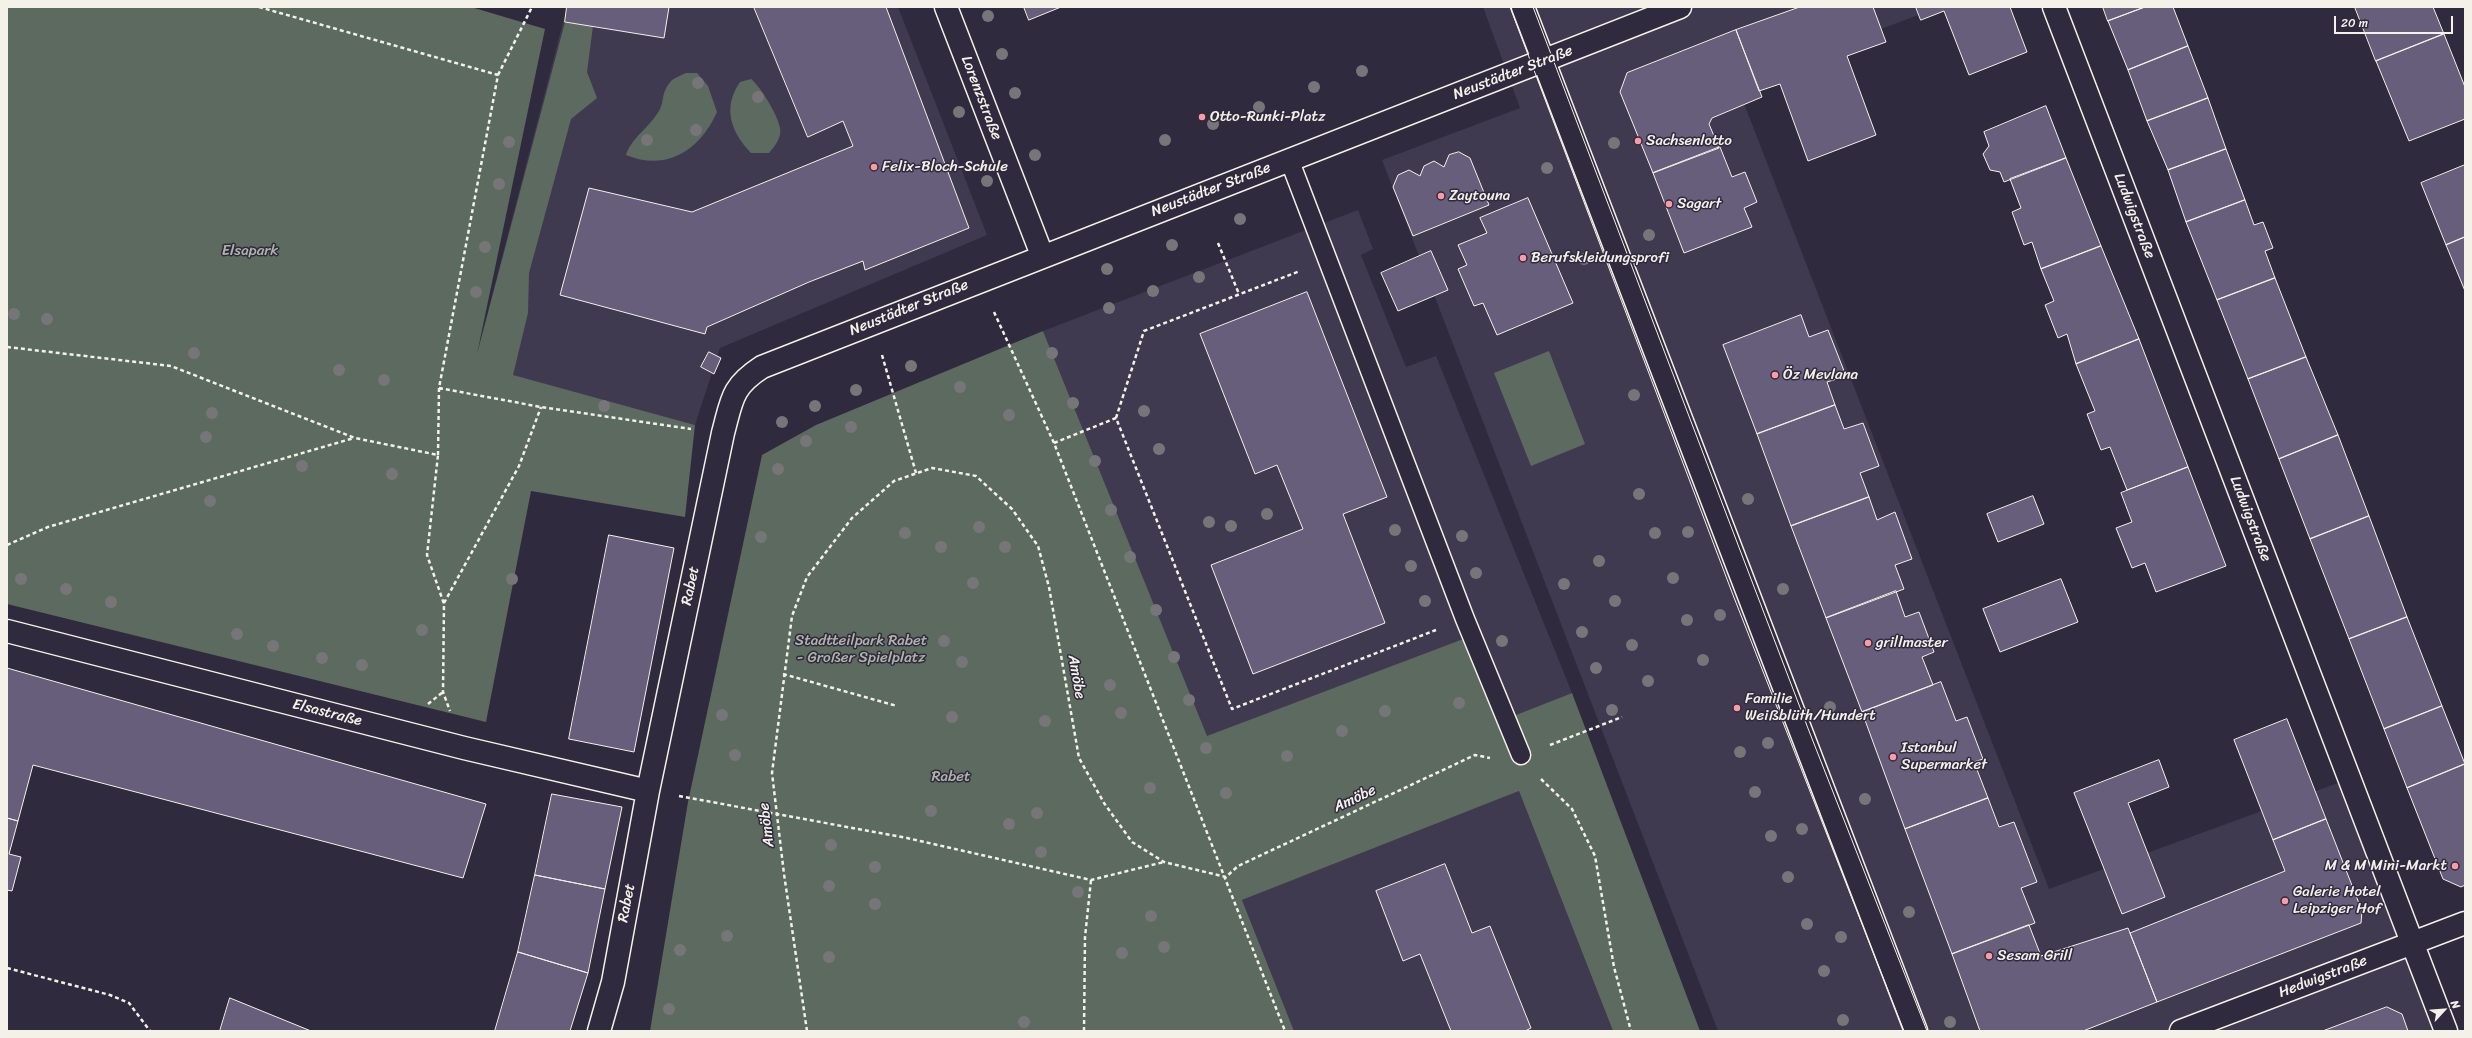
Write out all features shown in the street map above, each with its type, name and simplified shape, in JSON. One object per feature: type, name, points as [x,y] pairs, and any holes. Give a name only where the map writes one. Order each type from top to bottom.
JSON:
[{"type":"street","name":"Lorenzstraße","points":[[946,7],[1042,255]]},
{"type":"street","points":[[1523,7],[1916,1031]]},
{"type":"street","name":"Neustädter Straße","points":[[744,378],[762,367],[1042,255],[1680,7]]},
{"type":"street","name":"Ludwigstraße","points":[[2054,7],[2446,1031]]},
{"type":"street","name":"Rabet","points":[[599,1031],[613,982],[648,791],[723,433],[735,392],[744,378]]},
{"type":"street","name":"Elsastraße","points":[[7,631],[464,748],[648,791]]},
{"type":"street","name":"Hedwigstraße","points":[[2182,1031],[2465,923]]},
{"type":"lane","points":[[1289,160],[1465,619],[1521,755]]},
{"type":"path","points":[[259,7],[498,76]]},
{"type":"path","points":[[443,692],[444,604],[427,555],[438,455],[440,388],[498,76],[532,7]]},
{"type":"path","points":[[1218,243],[1239,294]]},
{"type":"path","points":[[1328,261],[1144,331],[1116,418],[1232,709],[1465,619]]},
{"type":"path","points":[[980,280],[1054,443],[1226,877],[1285,1031]]},
{"type":"path","points":[[873,323],[916,473]]},
{"type":"path","points":[[7,348],[171,366],[355,438],[438,455]]},
{"type":"path","points":[[440,388],[541,407],[723,433]]},
{"type":"path","points":[[444,604],[519,466],[541,407]]},
{"type":"path","points":[[1054,443],[1116,418]]},
{"type":"path","points":[[7,545],[48,528],[355,438]]},
{"type":"path","name":"Amöbe","points":[[807,1031],[776,814],[772,773],[783,674],[792,616],[807,577],[852,518],[894,481],[932,468],[976,476],[1012,509],[1038,546],[1049,587],[1079,758],[1104,803],[1132,842],[1164,862],[1226,877],[1238,866],[1475,755],[1498,759]]},
{"type":"path","points":[[783,674],[897,706]]},
{"type":"path","points":[[1544,747],[1622,717]]},
{"type":"path","points":[[1535,773],[1572,810],[1595,856],[1614,968],[1631,1031]]},
{"type":"path","points":[[648,791],[907,838],[1091,880],[1164,862]]},
{"type":"path","points":[[1084,1031],[1086,938],[1091,880]]},
{"type":"path","points":[[7,968],[110,994],[130,1003],[150,1031]]},
{"type":"shaded area","points":[[567,7],[898,7],[987,235],[720,348],[695,425],[474,365]]},
{"type":"shaded area","points":[[1483,7],[1940,7],[1736,83],[2049,889],[2357,776],[2454,1031],[1718,1031],[1382,160],[1520,108]]},
{"type":"shaded area","points":[[1358,210],[1373,249],[1361,255],[1406,367],[1436,356],[1572,693],[1498,722],[1466,639],[1207,737],[1043,331]]},
{"type":"shaded area","points":[[1519,791],[1613,1031],[1294,1031],[1242,900]]},
{"type":"green space","name":"Elsapark","points":[[7,7],[471,7],[545,29],[477,354],[565,22],[593,26],[587,72],[597,98],[571,119],[529,273],[528,313],[513,375],[695,425],[685,517],[531,491],[486,722],[7,604]]},
{"type":"green space","points":[[686,73],[697,73],[708,86],[717,112],[710,125],[692,147],[668,159],[655,161],[641,160],[626,155],[632,143],[659,111],[668,85],[672,80]]},
{"type":"green space","points":[[751,79],[768,101],[779,122],[780,135],[776,144],[769,153],[751,153],[738,137],[731,119],[731,101],[734,92],[740,82]]},
{"type":"green space","name":"Rabet","points":[[1043,331],[1207,736],[1466,638],[1498,722],[1572,693],[1700,1031],[1613,1031],[1519,791],[1242,900],[1294,1031],[650,1031],[688,802],[762,455],[816,425]]},
{"type":"green space","points":[[1549,351],[1585,444],[1531,466],[1494,373]]},
{"type":"building","points":[[567,7],[669,7],[664,38],[565,22]]},
{"type":"building","name":"Felix-Bloch-Schule","points":[[754,7],[886,7],[969,228],[865,270],[863,261],[809,282],[707,327],[705,334],[560,295],[589,188],[692,212],[853,146],[843,121],[808,137]]},
{"type":"building","points":[[1024,7],[1061,7],[1029,20]]},
{"type":"building","points":[[1800,7],[1873,7],[1886,42],[1847,56],[1876,135],[1808,161],[1780,84],[1759,91],[1736,30]]},
{"type":"building","points":[[1916,7],[2010,7],[2027,52],[1969,75],[1944,11],[1921,20]]},
{"type":"building","points":[[2103,7],[2145,7],[2108,21]]},
{"type":"building","points":[[2145,7],[2173,7],[2188,46],[2128,70],[2108,21]]},
{"type":"building","points":[[2355,7],[2433,7],[2444,34],[2376,61]]},
{"type":"building","points":[[1736,30],[1762,97],[1712,118],[1709,124],[1719,148],[1653,173],[1620,92],[1627,73]]},
{"type":"building","points":[[2444,34],[2465,87],[2465,119],[2409,141],[2376,61]]},
{"type":"building","points":[[2188,46],[2208,98],[2147,121],[2128,70]]},
{"type":"building","points":[[2208,98],[2226,149],[2168,170],[2147,121]]},
{"type":"building","points":[[2046,106],[2066,158],[2004,182],[2000,172],[1990,170],[1983,154],[1989,146],[1984,132]]},
{"type":"building","points":[[1720,147],[1732,177],[1745,172],[1757,202],[1744,208],[1752,227],[1684,253],[1653,173]]},
{"type":"building","points":[[2226,149],[2245,200],[2186,222],[2168,170]]},
{"type":"building","name":"Zaytouna","points":[[1459,152],[1470,158],[1489,205],[1413,236],[1393,187],[1398,175],[1409,170],[1420,176],[1424,166],[1434,161],[1444,167],[1449,155]]},
{"type":"building","points":[[2066,158],[2101,246],[2041,269],[2032,242],[2024,245],[2012,212],[2021,208],[2010,179]]},
{"type":"building","points":[[2465,165],[2465,237],[2446,245],[2421,183]]},
{"type":"building","points":[[1528,198],[1573,303],[1497,335],[1483,303],[1474,306],[1458,269],[1467,265],[1458,245],[1487,233],[1480,218]]},
{"type":"building","points":[[2245,200],[2254,225],[2263,222],[2273,248],[2265,251],[2275,278],[2217,300],[2186,222]]},
{"type":"building","points":[[2465,237],[2465,291],[2446,245]]},
{"type":"building","points":[[2101,246],[2139,339],[2076,364],[2067,334],[2058,338],[2045,305],[2054,301],[2041,269]]},
{"type":"building","points":[[1431,251],[1448,290],[1398,311],[1381,273]]},
{"type":"building","points":[[2275,278],[2306,357],[2248,379],[2217,300]]},
{"type":"building","points":[[1307,292],[1387,497],[1343,514],[1385,623],[1253,674],[1211,565],[1303,529],[1277,465],[1255,474],[1200,334]]},
{"type":"building","points":[[1801,315],[1809,337],[1828,330],[1846,376],[1827,382],[1835,405],[1757,434],[1723,345]]},
{"type":"building","points":[[2139,339],[2188,467],[2127,490],[2110,447],[2101,450],[2087,414],[2095,411],[2076,364]]},
{"type":"building","points":[[709,352],[721,358],[714,374],[701,367]]},
{"type":"building","points":[[2306,357],[2338,435],[2279,459],[2248,379]]},
{"type":"building","points":[[1835,405],[1844,429],[1863,423],[1879,466],[1860,473],[1869,497],[1791,526],[1757,434]]},
{"type":"building","points":[[2338,435],[2369,516],[2310,539],[2279,459]]},
{"type":"building","points":[[2188,467],[2226,566],[2156,592],[2145,563],[2132,568],[2116,528],[2132,522],[2121,493]]},
{"type":"building","points":[[2033,496],[2044,524],[1998,542],[1987,514]]},
{"type":"building","points":[[1869,497],[1877,520],[1895,512],[1912,559],[1895,565],[1904,589],[1826,618],[1791,526]]},
{"type":"building","points":[[2369,516],[2407,617],[2349,639],[2310,539]]},
{"type":"building","points":[[609,535],[674,548],[634,752],[569,739]]},
{"type":"building","points":[[2061,579],[2078,622],[2000,652],[1983,609]]},
{"type":"building","points":[[1896,591],[1905,617],[1919,612],[1934,652],[1922,657],[1933,685],[1862,712],[1826,618]]},
{"type":"building","points":[[2407,617],[2442,706],[2384,729],[2349,639]]},
{"type":"building","points":[[7,668],[486,804],[463,878],[33,765],[18,821],[7,818]]},
{"type":"building","points":[[1941,682],[1956,721],[1967,717],[1983,759],[1974,762],[1988,798],[1905,829],[1862,712]]},
{"type":"building","points":[[2442,706],[2465,764],[2407,788],[2384,729]]},
{"type":"building","points":[[2287,719],[2326,819],[2273,840],[2234,740]]},
{"type":"building","points":[[2159,760],[2169,787],[2128,803],[2165,897],[2122,914],[2074,793]]},
{"type":"building","points":[[2465,764],[2465,885],[2461,887],[2443,879],[2407,788]]},
{"type":"building","points":[[552,794],[622,807],[605,889],[535,875]]},
{"type":"building","points":[[1988,798],[1999,827],[2014,822],[2037,882],[2021,888],[2035,923],[1952,954],[1905,829]]},
{"type":"building","points":[[7,818],[18,821],[9,854],[21,857],[12,891],[7,890]]},
{"type":"building","name":"Galerie Hotel Leipziger Hof","points":[[2326,819],[2362,911],[2361,923],[2157,1002],[2130,933],[2285,871],[2273,840]]},
{"type":"building","points":[[1445,864],[1472,933],[1490,926],[1531,1028],[1525,1031],[1451,1031],[1420,954],[1403,961],[1376,891]]},
{"type":"building","points":[[535,875],[605,889],[588,973],[518,952]]},
{"type":"building","points":[[2029,925],[2041,956],[2128,928],[2157,1002],[2083,1031],[1980,1031],[1952,954]]},
{"type":"building","points":[[518,952],[588,973],[570,1031],[495,1031]]},
{"type":"building","points":[[230,998],[311,1031],[220,1031]]},
{"type":"building","points":[[2387,1007],[2402,1014],[2408,1031],[2323,1031]]},
{"type":"tram line","points":[[1510,7],[1733,595],[1904,1031]]},
{"type":"tram line","points":[[1533,7],[1809,731],[1927,1031]]},
{"type":"place","name":"Otto-Runki-Platz","points":[[1202,117]]},
{"type":"place","name":"Sachsenlotto","points":[[1638,141]]},
{"type":"place","name":"Felix-Bloch-Schule","points":[[874,167]]},
{"type":"place","name":"Zaytouna","points":[[1441,196]]},
{"type":"place","name":"Sagart","points":[[1669,204]]},
{"type":"place","name":"Berufskleidungsprofi","points":[[1523,258]]},
{"type":"place","name":"Öz Mevlana","points":[[1775,375]]},
{"type":"place","name":"grillmaster","points":[[1868,643]]},
{"type":"place","name":"Familie Weißblüth/Hundert","points":[[1737,708]]},
{"type":"place","name":"Istanbul Supermarket","points":[[1893,757]]},
{"type":"place","name":"M & M Mini-Markt","points":[[2455,866]]},
{"type":"place","name":"Galerie Hotel Leipziger Hof","points":[[2285,901]]},
{"type":"place","name":"Sesam Grill","points":[[1989,956]]},
{"type":"park label","name":"Stadtteilpark Rabet - Großer Spielplatz","points":[[861,650]]}]
